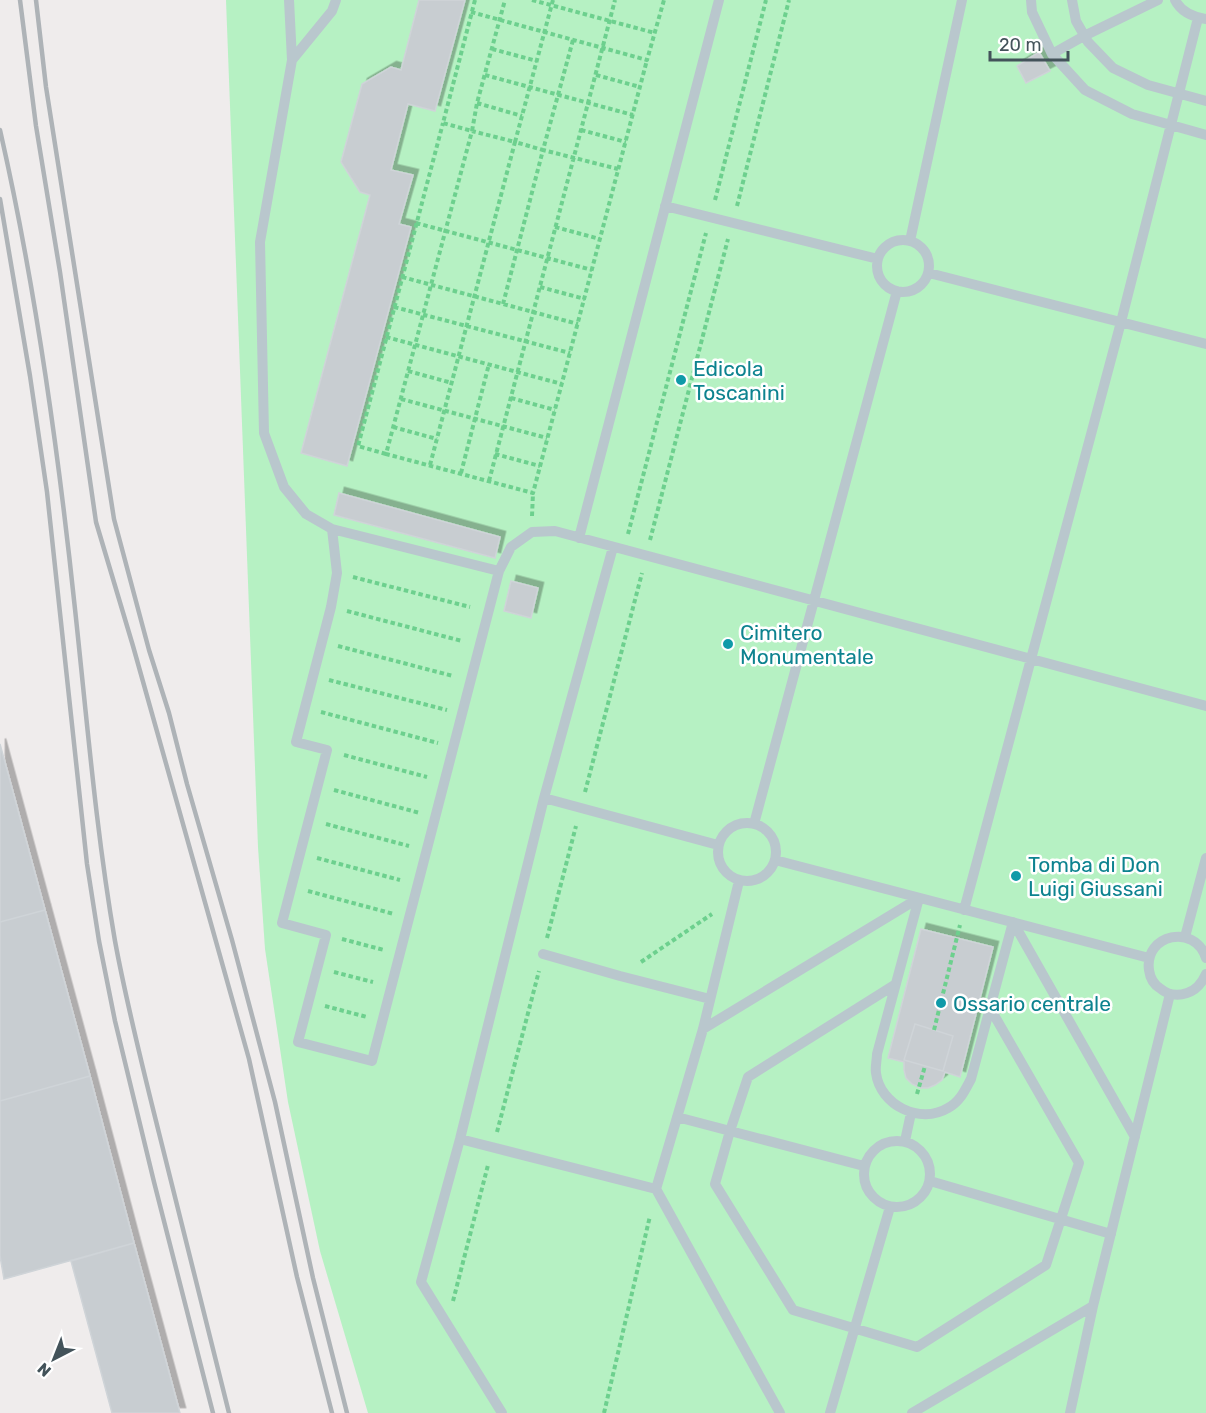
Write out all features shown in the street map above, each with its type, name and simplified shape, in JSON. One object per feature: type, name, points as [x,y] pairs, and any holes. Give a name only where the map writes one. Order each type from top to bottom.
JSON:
[{"type":"lane","points":[[289,0],[292,60],[260,242],[264,433],[284,487],[306,514],[332,529],[499,572]]},
{"type":"lane","points":[[292,60],[332,11],[336,0]]},
{"type":"lane","points":[[579,538],[719,0]]},
{"type":"lane","points":[[910,241],[962,0]]},
{"type":"lane","points":[[1031,0],[1032,12],[1052,54],[1085,90],[1132,114],[1206,135]]},
{"type":"lane","points":[[1072,0],[1076,21],[1084,36],[1113,68],[1148,85],[1206,101]]},
{"type":"lane","points":[[1052,54],[1158,0]]},
{"type":"lane","points":[[964,910],[1121,322],[1179,94],[1202,18],[1187,13],[1177,5],[1175,0]]},
{"type":"lane","points":[[665,206],[878,259]]},
{"type":"lane","points":[[910,241],[924,249],[928,257],[929,273],[920,286],[913,290],[897,291],[889,288],[883,282],[877,267],[878,259],[881,252],[894,242],[910,241]]},
{"type":"lane","points":[[929,273],[1206,344]]},
{"type":"lane","points":[[754,824],[897,291]]},
{"type":"lane","points":[[332,529],[337,573],[331,607],[296,742],[327,750],[282,923],[326,935],[298,1042],[372,1061],[499,572],[511,547],[532,532],[555,531],[1206,706]]},
{"type":"lane","points":[[502,1413],[421,1282],[460,1139],[544,798],[619,549]]},
{"type":"lane","points":[[544,798],[718,845]]},
{"type":"lane","points":[[754,824],[770,834],[776,851],[775,860],[765,876],[748,882],[739,881],[723,871],[717,854],[718,845],[728,830],[736,825],[754,824]]},
{"type":"lane","points":[[1185,937],[1206,858]]},
{"type":"lane","points":[[775,860],[1149,958]]},
{"type":"lane","points":[[739,881],[703,1029],[656,1189],[780,1413]]},
{"type":"lane","points":[[919,898],[877,1054],[876,1073],[882,1091],[894,1105],[911,1113],[939,1112],[948,1108],[962,1096],[971,1079],[1013,922]]},
{"type":"lane","points":[[703,1029],[919,898]]},
{"type":"lane","points":[[1013,922],[1135,1137]]},
{"type":"lane","points":[[1206,958],[1194,941],[1176,936],[1159,943],[1149,958],[1148,967],[1155,984],[1170,994],[1179,995],[1196,989],[1203,982],[1206,974]]},
{"type":"lane","points":[[543,954],[710,999]]},
{"type":"lane","points":[[896,984],[748,1077],[715,1184],[793,1310],[917,1347],[1046,1265],[1079,1163],[990,1008]]},
{"type":"lane","points":[[1070,1413],[1093,1306],[1170,994]]},
{"type":"lane","points":[[904,1141],[911,1113]]},
{"type":"lane","points":[[677,1117],[864,1166]]},
{"type":"lane","points":[[460,1139],[656,1189]]},
{"type":"lane","points":[[894,1140],[904,1141],[914,1145],[928,1161],[931,1171],[930,1181],[926,1191],[910,1205],[890,1207],[879,1203],[866,1187],[863,1177],[864,1166],[868,1156],[875,1148],[894,1140]]},
{"type":"lane","points":[[930,1181],[1111,1234]]},
{"type":"lane","points":[[830,1413],[890,1207]]},
{"type":"lane","points":[[912,1413],[1093,1306]]},
{"type":"path","points":[[474,0],[358,446],[533,493],[662,0]]},
{"type":"path","points":[[386,454],[505,0]]},
{"type":"path","points":[[532,0],[552,3],[655,33]]},
{"type":"path","points":[[488,481],[615,0]]},
{"type":"path","points":[[619,549],[710,217],[766,0]]},
{"type":"path","points":[[447,1324],[789,0]]},
{"type":"path","points":[[430,465],[552,3]]},
{"type":"path","points":[[471,12],[647,60]]},
{"type":"path","points":[[503,304],[573,40]]},
{"type":"path","points":[[492,49],[537,61]]},
{"type":"path","points":[[485,75],[633,115]]},
{"type":"path","points":[[596,75],[640,87]]},
{"type":"path","points":[[477,103],[522,116]]},
{"type":"path","points":[[443,123],[618,169]]},
{"type":"path","points":[[581,130],[626,142]]},
{"type":"path","points":[[416,223],[592,270]]},
{"type":"path","points":[[555,227],[600,239]]},
{"type":"path","points":[[402,277],[578,324]]},
{"type":"path","points":[[540,287],[585,299]]},
{"type":"path","points":[[394,307],[570,353]]},
{"type":"path","points":[[386,337],[562,384]]},
{"type":"path","points":[[460,473],[489,364]]},
{"type":"path","points":[[408,371],[452,383]]},
{"type":"path","points":[[511,398],[555,410]]},
{"type":"path","points":[[401,399],[548,438]]},
{"type":"path","points":[[393,427],[437,439]]},
{"type":"path","points":[[495,454],[540,466]]},
{"type":"path","points":[[337,573],[489,611]]},
{"type":"path","points":[[331,607],[480,646]]},
{"type":"path","points":[[322,642],[471,680]]},
{"type":"path","points":[[313,675],[462,714]]},
{"type":"path","points":[[305,708],[453,747]]},
{"type":"path","points":[[327,750],[445,781]]},
{"type":"path","points":[[317,786],[435,817]]},
{"type":"path","points":[[308,819],[427,850]]},
{"type":"path","points":[[300,854],[418,885]]},
{"type":"path","points":[[291,887],[409,918]]},
{"type":"path","points":[[620,976],[735,899]]},
{"type":"path","points":[[326,935],[400,954]]},
{"type":"path","points":[[934,1030],[957,938]]},
{"type":"path","points":[[318,968],[391,987]]},
{"type":"path","points":[[309,1002],[382,1022]]},
{"type":"path","points":[[920,1088],[925,1066]]},
{"type":"path","points":[[604,1413],[656,1189]]},
{"type":"green space","name":"Cimitero Monumentale","points":[[226,0],[1206,0],[1206,1413],[368,1413],[320,1251],[288,1102],[265,949],[258,847]]},
{"type":"building","points":[[419,0],[465,0],[435,111],[408,104],[391,170],[413,175],[399,224],[411,227],[347,466],[301,453],[370,195],[360,192],[341,162],[362,84],[391,67],[401,70]]},
{"type":"building","points":[[1039,52],[1050,71],[1026,83],[1017,66]]},
{"type":"building","points":[[339,493],[500,537],[495,558],[334,515]]},
{"type":"building","points":[[511,581],[538,588],[531,618],[504,611]]},
{"type":"building","points":[[0,744],[45,910],[0,922]]},
{"type":"building","points":[[45,910],[90,1076],[0,1101],[0,922]]},
{"type":"building","name":"Ossario centrale","points":[[921,929],[993,947],[960,1077],[945,1072],[942,1080],[928,1088],[920,1088],[906,1078],[904,1062],[888,1058]]},
{"type":"building","points":[[915,1024],[953,1036],[943,1071],[904,1060]]},
{"type":"building","points":[[90,1076],[134,1243],[4,1279],[0,1256],[0,1101]]},
{"type":"building","points":[[134,1243],[180,1413],[112,1413],[71,1261]]},
{"type":"railway","points":[[20,0],[36,126],[60,272],[96,522],[249,1059],[297,1277],[332,1413]]},
{"type":"railway","points":[[36,0],[46,87],[114,519],[275,1102],[313,1278],[347,1413]]},
{"type":"railway","points":[[0,130],[25,249],[45,368],[68,549],[97,817],[115,941],[141,1061],[229,1413]]},
{"type":"railway","points":[[0,199],[47,492],[87,864],[99,941],[115,1021],[213,1413]]},
{"type":"place","name":"Edicola Toscanini","points":[[681,380]]},
{"type":"place","name":"Cimitero Monumentale","points":[[728,644]]},
{"type":"place","name":"Tomba di Don Luigi Giussani","points":[[1016,876]]},
{"type":"place","name":"Ossario centrale","points":[[941,1003]]}]
